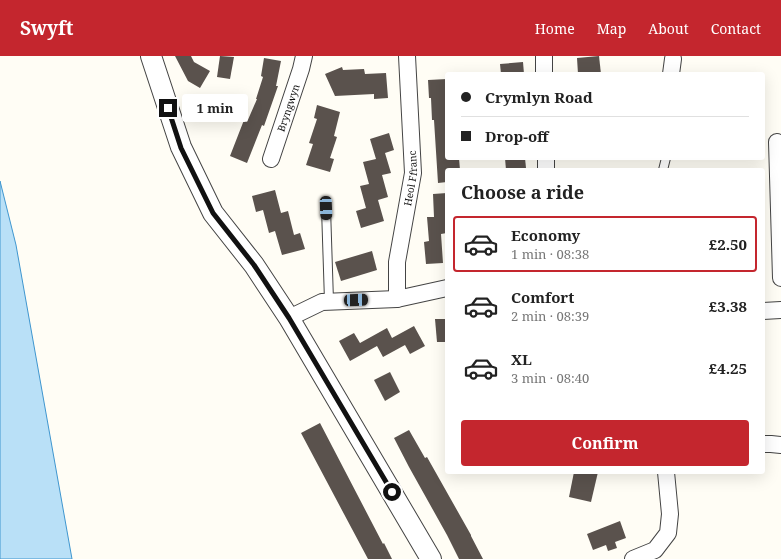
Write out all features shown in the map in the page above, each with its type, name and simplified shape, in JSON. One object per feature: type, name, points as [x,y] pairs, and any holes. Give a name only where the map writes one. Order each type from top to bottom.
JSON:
[{"type":"street","points":[[151,56],[181,148],[213,213],[254,265],[289,318],[431,559]]},
{"type":"street","name":"Bryngwyn","points":[[270,159],[302,69],[304,56]]},
{"type":"street","name":"Heol Ffranc","points":[[397,299],[397,262],[413,173],[407,56]]},
{"type":"street","points":[[544,56],[544,72]]},
{"type":"street","points":[[774,142],[781,278]]},
{"type":"street","points":[[289,318],[322,302],[397,299],[445,288]]},
{"type":"street","points":[[765,311],[781,310]]},
{"type":"street","points":[[765,444],[781,445]]},
{"type":"street","points":[[633,559],[655,550],[668,533],[670,514],[666,474]]},
{"type":"lane","points":[[326,208],[329,301]]},
{"type":"water","points":[[0,181],[16,245],[72,559],[0,559]]},
{"type":"building","points":[[175,56],[191,56],[194,62],[210,71],[200,88],[188,81]]},
{"type":"building","points":[[220,56],[234,57],[230,79],[217,77]]},
{"type":"building","points":[[599,56],[601,72],[578,72],[577,58]]},
{"type":"building","points":[[264,58],[281,61],[276,86],[278,86],[264,126],[262,125],[247,163],[230,156],[244,120],[247,122],[257,99],[263,77],[261,76]]},
{"type":"building","points":[[523,62],[524,72],[501,72],[500,64]]},
{"type":"building","points":[[342,67],[343,70],[364,69],[365,74],[386,73],[388,98],[374,99],[374,94],[335,96],[325,74]]},
{"type":"building","points":[[445,79],[445,160],[459,160],[460,168],[445,168],[445,182],[438,183],[434,120],[432,120],[428,80]]},
{"type":"building","points":[[317,105],[340,112],[334,136],[337,137],[330,158],[334,159],[330,172],[306,165],[313,144],[309,143],[317,119],[314,118]]},
{"type":"building","points":[[389,133],[394,150],[385,153],[391,173],[382,175],[388,197],[378,200],[384,221],[361,228],[356,211],[366,208],[360,186],[369,184],[363,162],[376,159],[370,139]]},
{"type":"building","points":[[505,160],[525,160],[526,168],[506,168]]},
{"type":"building","points":[[275,190],[281,213],[288,211],[294,235],[300,233],[305,249],[282,255],[275,231],[269,233],[263,210],[256,212],[252,196]]},
{"type":"building","points":[[445,193],[445,233],[441,234],[443,263],[426,264],[424,242],[429,241],[427,217],[434,217],[433,194]]},
{"type":"building","points":[[372,251],[377,270],[341,281],[335,262]]},
{"type":"building","points":[[435,319],[445,319],[445,342],[437,342]]},
{"type":"building","points":[[414,326],[425,346],[410,354],[405,345],[383,357],[377,346],[350,361],[339,341],[354,333],[360,343],[387,328],[392,338]]},
{"type":"building","points":[[390,372],[400,392],[385,401],[374,380]]},
{"type":"building","points":[[320,423],[392,559],[368,559],[301,433]]},
{"type":"building","points":[[409,430],[425,458],[427,457],[483,559],[459,559],[394,438]]},
{"type":"building","points":[[574,474],[598,474],[591,502],[569,497]]},
{"type":"building","points":[[620,521],[626,538],[615,542],[617,548],[608,551],[606,545],[593,550],[587,534]]},
{"type":"route","points":[[168,108],[181,148],[213,213],[254,265],[289,318],[392,492]]}]
